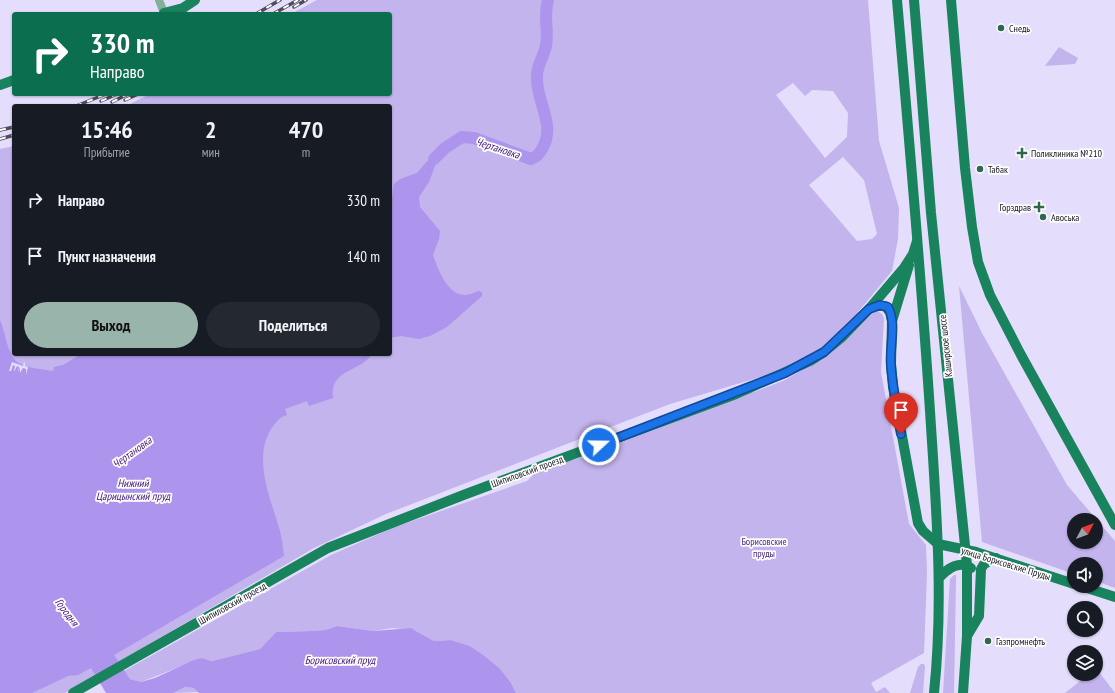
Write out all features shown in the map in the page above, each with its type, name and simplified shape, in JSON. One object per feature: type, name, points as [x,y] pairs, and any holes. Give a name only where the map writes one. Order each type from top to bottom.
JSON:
[{"type":"main road","points":[[165,12],[182,0]]},
{"type":"main road","points":[[168,12],[183,8],[196,0]]},
{"type":"main road","name":"Каширское шоссе","points":[[897,0],[916,241],[923,305],[940,577],[938,658],[934,693]]},
{"type":"main road","name":"Каширское шоссе","points":[[914,0],[931,213],[966,550],[967,636],[963,693]]},
{"type":"main road","points":[[951,0],[965,168],[978,262],[990,295],[1021,355],[1115,525]]},
{"type":"main road","points":[[0,85],[12,81]]},
{"type":"main road","name":"Шипиловский проезд","points":[[73,693],[328,548],[466,494],[729,396],[785,373],[824,352],[869,309],[897,277],[913,254],[916,241]]},
{"type":"main road","points":[[913,254],[892,321],[890,345],[893,387],[915,513],[923,531],[938,544]]},
{"type":"main road","points":[[869,309],[876,306],[885,306],[890,312],[892,321]]},
{"type":"main road","name":"улица Борисовские Пруды","points":[[938,544],[996,558],[1067,582]]},
{"type":"main road","points":[[967,636],[979,616],[981,569],[984,564],[996,558]]},
{"type":"main road","points":[[940,577],[949,567],[967,565],[980,579]]},
{"type":"main road","points":[[1103,593],[1115,597]]},
{"type":"street","points":[[159,0],[164,12]]},
{"type":"green space","points":[[317,0],[868,0],[879,141],[899,208],[898,239],[892,271],[845,328],[821,348],[781,371],[670,404],[386,514],[314,548],[65,693],[0,693],[0,149],[12,146],[12,356],[392,356],[392,104],[130,104],[146,96],[392,96],[392,12],[295,12]],"holes":[[[793,83],[805,96],[812,90],[833,91],[848,113],[847,137],[825,158],[776,95]],[[843,157],[864,180],[877,234],[872,239],[857,241],[809,185]]]},
{"type":"green space","points":[[1059,47],[1078,58],[1075,64],[1045,66]]},
{"type":"green space","points":[[959,286],[982,333],[1067,485],[1091,513],[1067,513],[1067,549],[1103,549],[1103,527],[1115,541],[1115,588],[1103,584],[1103,557],[1067,557],[1067,572],[982,542]]},
{"type":"green space","name":"Борисовские пруды","points":[[878,311],[884,318],[881,372],[909,524],[926,545],[927,574],[924,653],[871,683],[876,692],[885,687],[890,693],[516,693],[511,683],[482,654],[470,646],[451,640],[434,641],[415,630],[392,628],[374,631],[337,626],[325,630],[276,632],[260,649],[212,661],[202,658],[141,682],[130,679],[124,671],[331,555],[395,527],[527,481],[534,474],[544,468],[583,457],[751,390],[754,392],[785,380],[829,354],[873,313]]},
{"type":"green space","points":[[956,575],[956,579],[954,693],[943,693],[950,579]]},
{"type":"green space","points":[[921,664],[924,664],[925,667],[923,693],[910,693],[918,667]]},
{"type":"green space","points":[[1103,677],[1115,693],[1065,693],[1080,681],[1103,681]]},
{"type":"green space","points":[[185,687],[194,688],[199,692],[173,693]]},
{"type":"water","points":[[445,148],[439,155],[429,182],[419,197],[420,207],[440,231],[439,239],[433,255],[439,271],[448,286],[454,291],[461,295],[469,295],[478,291],[482,292],[482,296],[447,327],[430,336],[419,339],[401,336],[392,338],[392,198],[394,184],[400,179],[417,173],[429,159]]},
{"type":"water","name":"Нижний Царицынский пруд","points":[[0,320],[10,352],[15,360],[31,367],[53,371],[54,367],[63,365],[78,356],[370,356],[367,360],[341,376],[336,381],[333,389],[333,398],[309,406],[307,401],[285,409],[287,415],[276,422],[267,438],[263,464],[265,478],[280,531],[284,556],[114,655],[130,679],[141,682],[155,678],[194,660],[202,658],[212,661],[260,649],[276,632],[325,630],[337,626],[374,631],[411,628],[434,641],[451,640],[470,646],[500,669],[511,683],[516,693],[199,693],[194,688],[185,687],[173,693],[106,693],[91,668],[78,675],[68,676],[32,693],[0,693]]},
{"type":"pier","points":[[12,362],[23,366],[24,362],[25,366],[28,367],[26,375],[26,369],[23,368],[20,373],[20,367],[18,373],[19,367],[17,366],[14,372],[15,366],[13,365],[11,371],[9,371]]},
{"type":"waterway","name":"Чертановка","points":[[434,159],[445,148],[462,137],[474,138],[531,159],[540,152],[546,140],[547,131],[537,85],[537,75],[546,46],[546,12],[548,0]]},
{"type":"railway","points":[[259,12],[280,0]]},
{"type":"railway","points":[[277,12],[298,0]]},
{"type":"railway","points":[[294,7],[306,0]]},
{"type":"railway","points":[[81,104],[101,96]]},
{"type":"railway","points":[[101,101],[112,96]]},
{"type":"railway","points":[[112,102],[124,96]]},
{"type":"railway","points":[[125,100],[134,96]]},
{"type":"railway","points":[[0,130],[12,127]]},
{"type":"railway","points":[[0,139],[12,136]]},
{"type":"place","name":"Снедь","points":[[1001,28]]},
{"type":"place","name":"Поликлиника №210","points":[[1022,153]]},
{"type":"place","name":"Табак","points":[[980,169]]},
{"type":"place","name":"Горздрав","points":[[1039,207]]},
{"type":"place","name":"Авоська","points":[[1043,217]]},
{"type":"place","name":"Газпромнефть","points":[[988,641]]},
{"type":"route","points":[[599,445],[736,394],[810,361],[824,352],[840,338],[869,309],[880,305],[888,307],[892,321],[890,345],[891,364],[893,387],[901,434]]},
{"type":"water label","name":"Городня","points":[[67,612]]},
{"type":"water label","name":"Борисовский пруд","points":[[340,660]]}]
